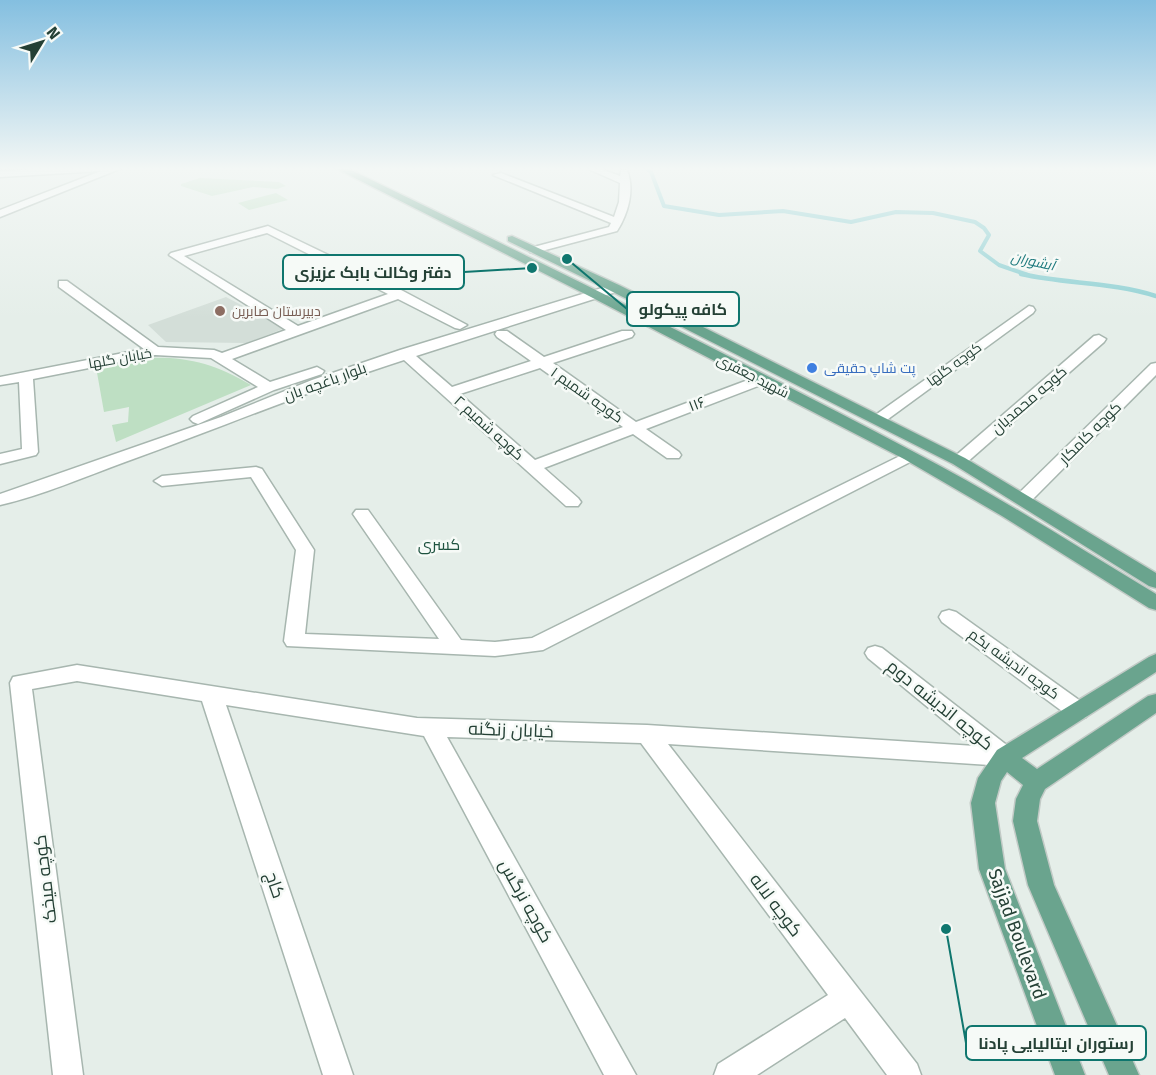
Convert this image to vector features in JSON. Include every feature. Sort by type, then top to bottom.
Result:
[{"type":"main road","name":"شهید جعفری","points":[[440,218],[910,456],[1008,512],[1156,603]]},
{"type":"main road","name":"شهید جعفری","points":[[468,218],[534,250],[585,291],[615,288],[959,461],[1156,582]]},
{"type":"main road","name":"Sajjad Boulevard","points":[[1070,1075],[992,869],[983,803],[990,778],[1005,757],[1156,662]]},
{"type":"main road","points":[[1124,1075],[1041,885],[1024,821],[1028,799],[1036,782],[1156,702]]},
{"type":"main road","points":[[1005,757],[1036,782]]},
{"type":"street","points":[[608,218],[618,222]]},
{"type":"street","points":[[534,250],[613,229],[620,218]]},
{"type":"street","points":[[297,331],[175,255],[268,229],[460,325]]},
{"type":"street","points":[[63,284],[154,351]]},
{"type":"street","name":"بلوار باغچه بان","points":[[59,481],[269,387],[460,325],[585,291]]},
{"type":"street","name":"بلوار باغچه بان","points":[[0,500],[226,420],[317,383],[585,291]]},
{"type":"street","points":[[221,358],[399,294]]},
{"type":"street","name":"کوچه گلها","points":[[879,419],[1029,310]]},
{"type":"street","name":"کوچه شمیم ۱","points":[[502,334],[673,455]]},
{"type":"street","points":[[450,393],[627,334]]},
{"type":"street","name":"کوچه محمدیان","points":[[959,461],[1099,339]]},
{"type":"street","name":"خیابان گلها","points":[[0,381],[154,351],[214,354],[269,387]]},
{"type":"street","name":"کوچه شمیم ۲","points":[[405,353],[572,502]]},
{"type":"street","name":"کوچه کامکار","points":[[1023,499],[1156,367]]},
{"type":"street","points":[[0,459],[30,452],[26,376]]},
{"type":"street","name":"۱۱۶","points":[[532,467],[761,380]]},
{"type":"street","points":[[162,481],[256,472],[305,550],[294,641],[495,649],[536,645],[910,456]]},
{"type":"street","points":[[362,514],[454,647]]},
{"type":"street","name":"کوچه اندیشه یکم","points":[[949,617],[1078,711]]},
{"type":"street","name":"کوچه اندیشه دوم","points":[[876,653],[1005,757]]},
{"type":"street","name":"خیابان زنگنه","points":[[21,683],[77,673],[431,728],[647,734],[1005,757]]},
{"type":"street","name":"کوچه میخک","points":[[21,683],[68,1075]]},
{"type":"street","name":"کاج","points":[[211,694],[336,1074]]},
{"type":"street","name":"کوچه نرگس","points":[[431,728],[621,1075]]},
{"type":"street","name":"کوچه لاله","points":[[647,734],[906,1075]]},
{"type":"street","points":[[729,1075],[848,999]]},
{"type":"shaded area","name":"دبیرستان صابرین","points":[[226,297],[285,328],[247,343],[166,342],[148,325]]},
{"type":"green space","points":[[144,358],[173,358],[199,362],[225,371],[251,385],[116,442],[112,425],[128,422],[129,407],[104,412],[96,367]]},
{"type":"waterway","name":"آبشوران","points":[[827,218],[851,222],[868,218]]},
{"type":"waterway","name":"آبشوران","points":[[957,218],[975,222],[989,235],[980,251],[999,265],[1028,275]]},
{"type":"waterway","name":"آبشوران","points":[[1021,274],[1123,288],[1156,296]]},
{"type":"place","name":"کافه پیکولو","points":[[567,259]]},
{"type":"place","name":"دفتر وکالت بابک عزیزی","points":[[532,268]]},
{"type":"place","name":"دبیرستان صابرین","points":[[220,311]]},
{"type":"place","name":"پت شاپ حقیقی","points":[[812,368]]},
{"type":"place","name":"رستوران ایتالیایی پادنا","points":[[946,929]]},
{"type":"district","name":"کسری","points":[[439,544]]}]
